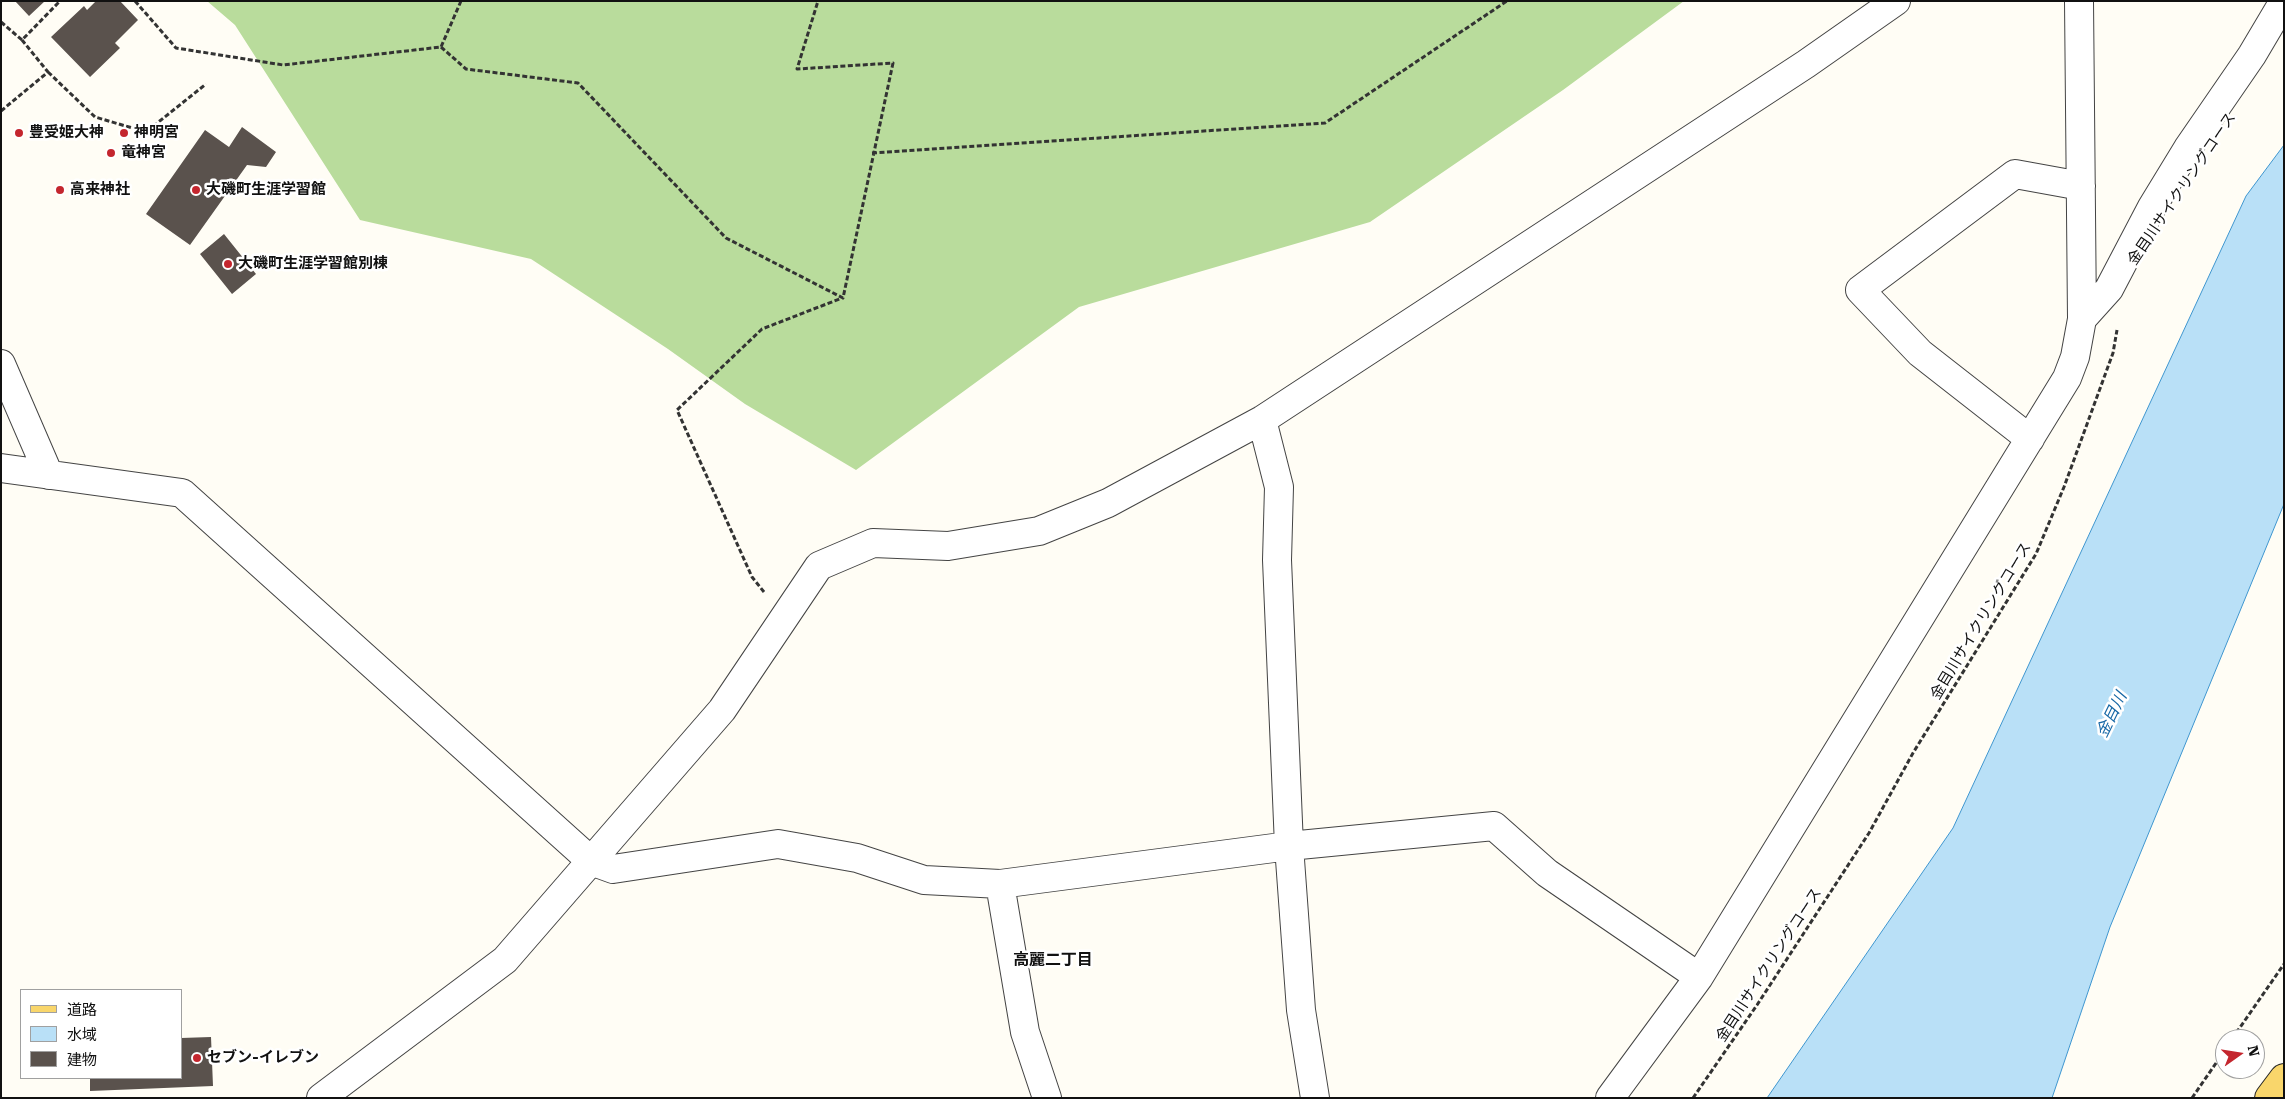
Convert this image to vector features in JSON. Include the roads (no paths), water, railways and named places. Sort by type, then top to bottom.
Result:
[{"type":"main road","points":[[2269,1098],[2284,1078]]},
{"type":"street","points":[[321,1098],[505,960],[722,710],[819,566],[874,543],[948,546],[1038,531],[1108,503],[1262,420],[1806,64],[1896,1]]},
{"type":"street","points":[[1610,1098],[1699,977],[2067,378],[2077,349],[2082,319],[2079,1]]},
{"type":"street","points":[[2082,319],[2109,288],[2152,207],[2172,174],[2252,55],[2284,2]]},
{"type":"street","points":[[2030,439],[1920,353],[1860,290],[2015,174],[2081,186]]},
{"type":"street","points":[[1,364],[49,475]]},
{"type":"street","points":[[1262,420],[1279,487],[1277,560],[1289,846],[1301,1010],[1314,1098]]},
{"type":"street","points":[[1,468],[182,493],[591,861],[613,869],[778,844],[856,858],[924,880],[1000,884],[1289,846],[1494,826],[1547,873],[1699,977]]},
{"type":"street","points":[[1000,884],[1025,1032],[1047,1098]]},
{"type":"water","name":"金目川","points":[[2284,145],[2284,504],[2110,927],[2052,1098],[1767,1098],[1953,828],[2246,196]]},
{"type":"place","name":"豊受姫大神","points":[[19,133]]},
{"type":"place","name":"神明宮","points":[[124,133]]},
{"type":"place","name":"竜神宮","points":[[111,153]]},
{"type":"place","name":"高来神社","points":[[60,190]]},
{"type":"place","name":"大磯町生涯学習館","points":[[196,190]]},
{"type":"place","name":"大磯町生涯学習館別棟","points":[[228,264]]},
{"type":"place","name":"セブン-イレブン","points":[[197,1058]]},
{"type":"district","name":"高麗二丁目","points":[[1053,960]]}]
